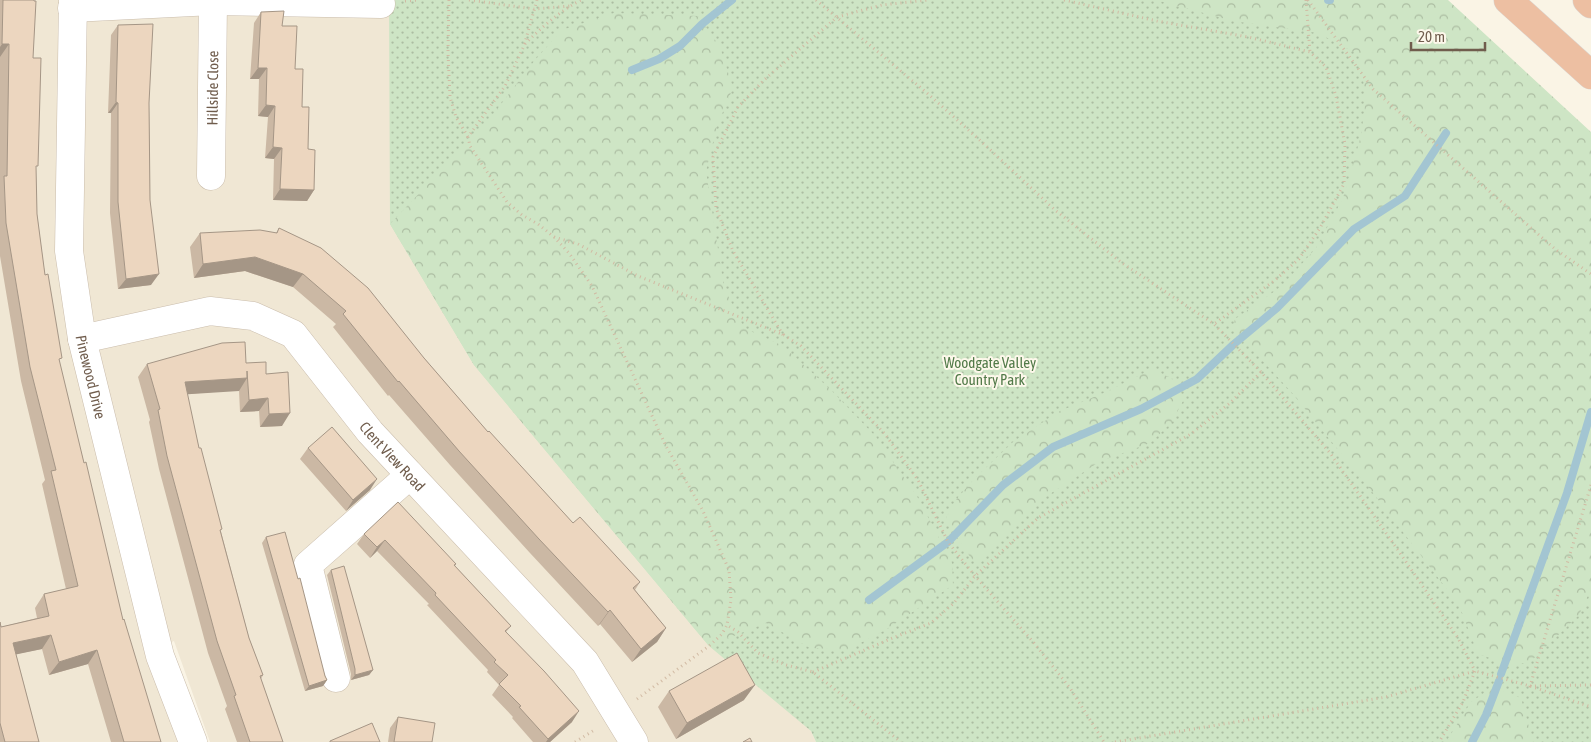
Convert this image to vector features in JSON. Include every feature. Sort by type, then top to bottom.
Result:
[{"type":"highway","points":[[1508,0],[1591,75]]},
{"type":"highway","points":[[1587,0],[1591,4]]},
{"type":"street","points":[[73,4],[213,1],[394,2]]},
{"type":"street","name":"Hillside Close","points":[[211,176],[213,1]]},
{"type":"street","name":"Pinewood Drive","points":[[73,4],[69,251],[82,339],[160,656],[193,742]]},
{"type":"street","name":"Clent View Road","points":[[82,339],[210,311],[253,316],[293,334],[370,432],[585,662],[618,713],[634,742]]},
{"type":"street","points":[[336,678],[308,565],[410,475]]},
{"type":"path","points":[[394,2],[420,0]]},
{"type":"path","points":[[449,0],[448,52],[450,97],[456,118],[468,137],[470,146],[507,202],[554,237],[569,253],[592,286],[666,446],[703,510],[729,570],[731,600],[727,625],[722,634],[709,646],[618,713]]},
{"type":"path","points":[[470,0],[534,9],[570,6]]},
{"type":"path","points":[[468,137],[505,86],[524,46],[537,0]]},
{"type":"path","points":[[524,46],[543,26],[581,0]]},
{"type":"path","points":[[816,0],[984,144],[1056,210],[1122,263],[1214,324],[1261,372],[1330,453],[1458,638],[1475,672],[1463,702],[1439,742]]},
{"type":"path","points":[[784,335],[733,251],[716,208],[713,157],[738,106],[764,80],[837,17],[882,6],[928,0]]},
{"type":"path","points":[[1064,0],[1310,52],[1326,67],[1336,96],[1345,144],[1344,184],[1320,228],[1299,259],[1274,281],[1214,324]]},
{"type":"path","points":[[1307,0],[1310,52]]},
{"type":"path","points":[[1307,0],[1373,89],[1555,250],[1591,274]]},
{"type":"path","points":[[554,237],[578,244],[638,276],[784,335],[801,346],[885,434],[918,480],[948,542],[1070,688],[1104,742]]},
{"type":"path","points":[[813,672],[931,623],[954,603],[975,576],[1038,518],[1191,434],[1230,403],[1261,372]]},
{"type":"path","points":[[1530,686],[1591,485]]},
{"type":"path","points":[[727,625],[738,632],[758,653],[786,665],[813,672],[901,742]]},
{"type":"path","points":[[1115,742],[1386,697],[1475,672],[1530,686],[1591,708]]},
{"type":"path","points":[[1530,686],[1591,685]]},
{"type":"shaded area","points":[[0,0],[389,0],[816,742],[210,742],[174,641],[145,652],[179,742],[0,742]]},
{"type":"green space","name":"Woodgate Valley Country Park","points":[[389,0],[1383,0],[1591,194],[1591,742],[816,742],[811,731],[709,646],[474,365],[390,224]]},
{"type":"green space","points":[[1156,0],[1448,0],[1591,132],[1591,589],[1579,615],[1530,662],[1511,665],[1478,654],[1459,605],[1373,493],[1293,394],[1233,328],[1235,319],[1282,286],[1316,248],[1343,198],[1361,136],[1366,97],[1359,55],[1318,33],[1233,21]]},
{"type":"green space","points":[[614,13],[698,16],[720,47],[733,88],[717,126],[706,171],[724,288],[744,328],[783,346],[832,391],[876,437],[918,498],[952,563],[953,585],[887,629],[847,650],[810,648],[766,623],[709,646],[474,365],[390,224],[488,121],[535,60],[562,30]]},
{"type":"green space","points":[[1152,369],[1175,380],[1183,401],[1171,423],[1150,443],[1099,462],[1036,503],[981,562],[973,561],[946,518],[955,501],[974,479],[1013,442],[1060,411],[1106,392]]},
{"type":"green space","points":[[1493,687],[1521,698],[1533,742],[1446,742],[1471,702]]},
{"type":"building","points":[[3,0],[36,1],[33,58],[41,58],[38,166],[36,166],[37,214],[45,275],[48,274],[62,358],[59,359],[84,463],[86,462],[123,620],[161,742],[124,742],[97,650],[59,662],[51,635],[13,643],[39,742],[5,742],[0,723],[0,622],[1,627],[49,616],[44,594],[78,586],[51,471],[56,470],[30,367],[6,223],[4,176],[7,176],[9,44],[2,44]]},
{"type":"building","points":[[284,11],[282,26],[297,26],[295,69],[303,69],[302,107],[309,107],[308,149],[315,150],[314,190],[280,189],[282,148],[273,147],[275,106],[266,105],[267,68],[258,68],[261,12]]},
{"type":"building","points":[[153,24],[149,103],[150,200],[159,274],[126,279],[118,202],[118,103],[116,102],[118,25]]},
{"type":"building","points":[[279,228],[321,248],[368,288],[424,358],[488,432],[573,523],[580,517],[640,582],[633,588],[666,628],[641,649],[610,610],[608,612],[539,539],[398,382],[343,314],[346,311],[303,274],[255,257],[203,264],[200,233],[260,230],[277,233]]},
{"type":"building","points":[[245,342],[246,363],[266,362],[266,374],[288,372],[290,413],[269,414],[268,398],[249,400],[247,371],[247,378],[185,382],[199,448],[201,448],[222,529],[220,530],[249,638],[263,675],[260,676],[283,742],[250,742],[217,641],[167,456],[158,410],[160,409],[147,364],[222,343]]},
{"type":"building","points":[[332,427],[377,479],[353,500],[308,448]]},
{"type":"building","points":[[398,502],[511,626],[505,631],[579,711],[548,739],[519,707],[521,706],[499,684],[508,675],[494,662],[496,660],[435,595],[436,593],[385,540],[377,547],[364,534]]},
{"type":"building","points":[[285,532],[298,579],[300,578],[327,680],[309,686],[266,537]]},
{"type":"building","points":[[344,566],[373,670],[355,675],[331,570]]},
{"type":"building","points":[[737,653],[755,685],[687,723],[669,691]]},
{"type":"building","points":[[398,717],[435,723],[432,742],[394,742]]},
{"type":"building","points":[[372,723],[380,742],[330,742],[330,741]]},
{"type":"building","points":[[750,738],[752,742],[743,742]]},
{"type":"waterway","points":[[632,70],[659,59],[680,46],[702,24],[732,0]]},
{"type":"waterway","points":[[869,600],[948,542],[1003,485],[1053,447],[1141,409],[1197,379],[1234,344],[1277,308],[1354,229],[1405,196],[1446,133]]},
{"type":"waterway","points":[[1501,674],[1567,493],[1591,412]]},
{"type":"waterway","points":[[1472,742],[1486,715],[1499,681]]}]
